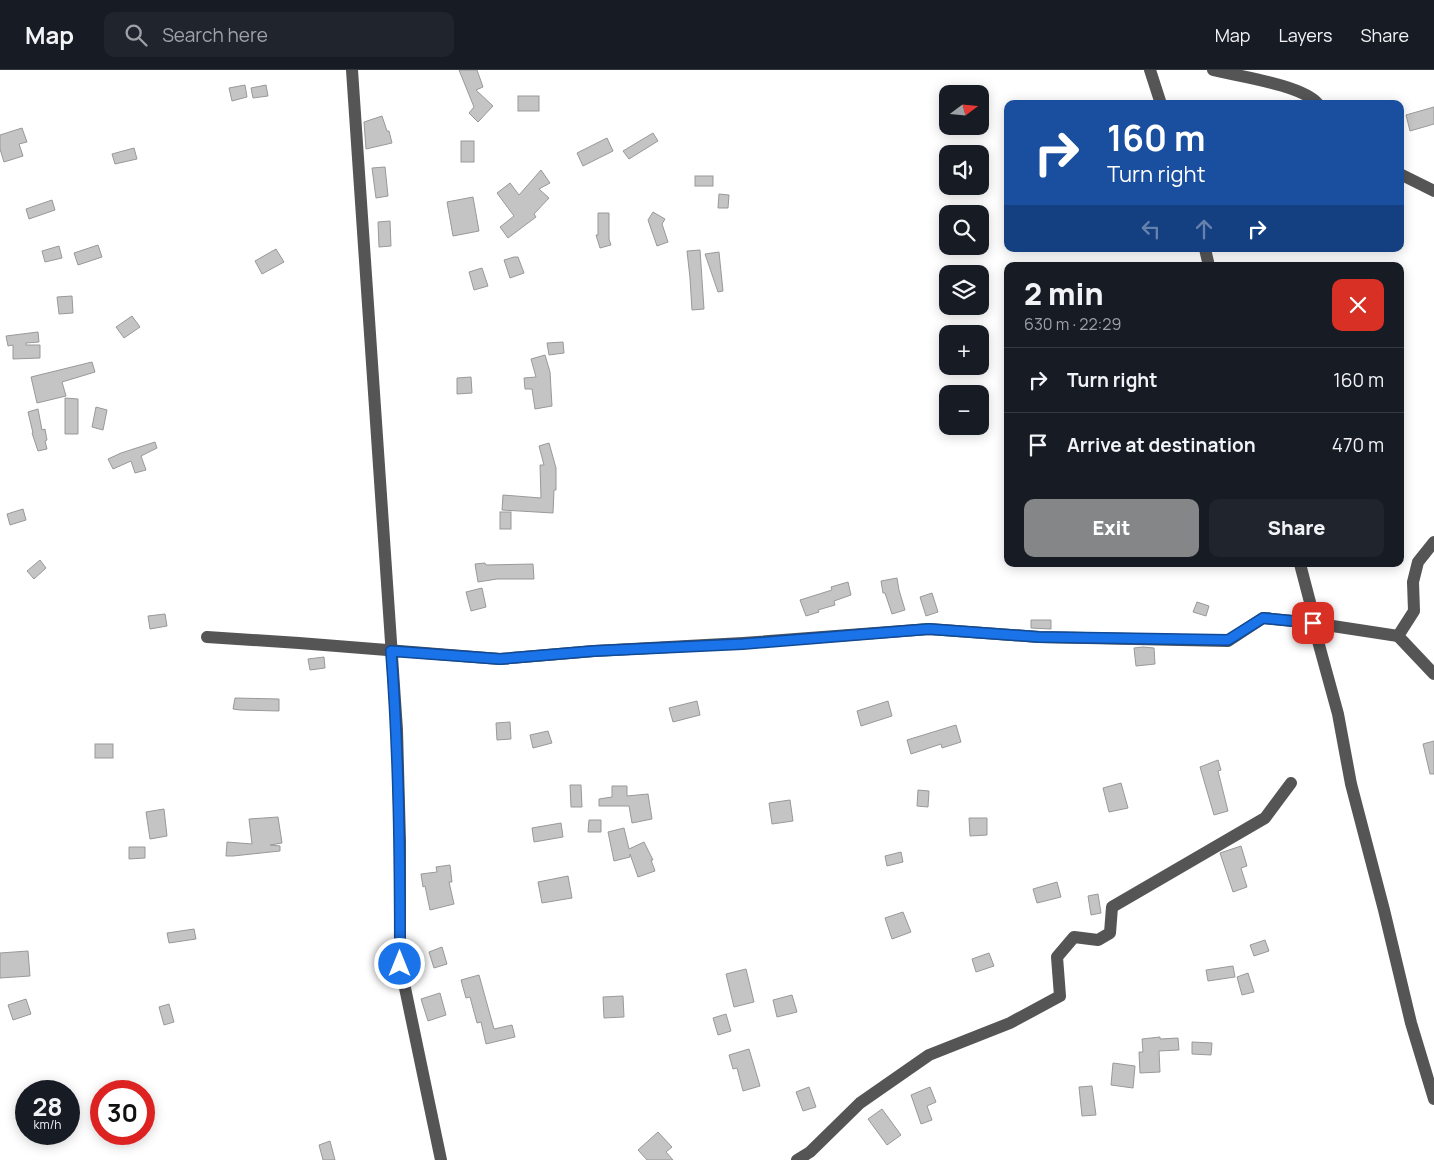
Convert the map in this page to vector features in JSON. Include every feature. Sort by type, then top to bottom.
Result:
[{"type":"street","points":[[352,70],[397,730],[400,842],[400,964],[441,1160]]},
{"type":"street","points":[[1150,70],[1160,100]]},
{"type":"street","points":[[1213,70],[1292,88],[1314,100]]},
{"type":"street","points":[[1404,176],[1434,191]]},
{"type":"street","points":[[1398,636],[1414,611],[1414,582],[1418,562],[1434,542]]},
{"type":"street","points":[[1301,567],[1311,606],[1313,623],[1338,714],[1351,784],[1411,1023],[1434,1099]]},
{"type":"street","points":[[207,637],[500,659],[594,651],[743,644],[929,629],[1039,637],[1228,640],[1263,618],[1313,623],[1398,636],[1434,674]]},
{"type":"street","points":[[798,1160],[810,1152],[860,1104],[930,1055],[1010,1023],[1060,996],[1057,956],[1074,937],[1098,940],[1110,933],[1112,907],[1265,818],[1291,783]]},
{"type":"building","points":[[459,70],[477,70],[483,87],[476,90],[493,106],[478,122],[469,113],[474,107]]},
{"type":"building","points":[[245,85],[247,97],[232,101],[229,88]]},
{"type":"building","points":[[266,85],[268,96],[253,98],[251,88]]},
{"type":"building","points":[[518,96],[539,96],[539,111],[518,111]]},
{"type":"building","points":[[1434,107],[1434,124],[1410,131],[1406,115]]},
{"type":"building","points":[[382,116],[392,143],[366,149],[364,122]]},
{"type":"building","points":[[22,128],[27,142],[19,144],[23,156],[4,162],[0,149],[0,135]]},
{"type":"building","points":[[653,133],[658,141],[629,159],[623,151]]},
{"type":"building","points":[[607,138],[613,151],[583,166],[577,153]]},
{"type":"building","points":[[461,141],[474,141],[474,162],[461,162]]},
{"type":"building","points":[[134,148],[137,159],[115,164],[112,154]]},
{"type":"building","points":[[385,167],[388,196],[376,198],[372,168]]},
{"type":"building","points":[[541,170],[550,183],[539,189],[549,198],[534,214],[536,217],[508,238],[500,227],[514,216],[497,193],[510,183],[519,195]]},
{"type":"building","points":[[695,176],[713,176],[713,186],[695,186]]},
{"type":"building","points":[[719,194],[729,195],[728,208],[718,208]]},
{"type":"building","points":[[473,197],[479,231],[453,236],[447,202]]},
{"type":"building","points":[[52,200],[55,210],[29,219],[26,209]]},
{"type":"building","points":[[653,212],[665,219],[662,224],[668,242],[657,246],[648,220]]},
{"type":"building","points":[[598,213],[609,213],[609,239],[611,245],[600,248],[596,235],[598,235]]},
{"type":"building","points":[[390,221],[391,246],[379,247],[378,222]]},
{"type":"building","points":[[98,245],[102,257],[78,265],[74,253]]},
{"type":"building","points":[[59,246],[62,258],[45,262],[42,251]]},
{"type":"building","points":[[276,249],[284,262],[262,274],[255,261]]},
{"type":"building","points":[[700,250],[704,309],[692,310],[687,251]]},
{"type":"building","points":[[719,252],[723,291],[718,292],[705,254]]},
{"type":"building","points":[[518,257],[524,273],[510,278],[504,260]]},
{"type":"building","points":[[482,268],[488,286],[474,290],[469,272]]},
{"type":"building","points":[[72,296],[73,313],[59,314],[57,297]]},
{"type":"building","points":[[132,316],[140,327],[124,338],[116,327]]},
{"type":"building","points":[[38,332],[39,342],[26,343],[26,345],[40,345],[40,358],[13,359],[13,345],[8,346],[6,336]]},
{"type":"building","points":[[563,342],[564,353],[549,355],[547,343]]},
{"type":"building","points":[[545,355],[550,372],[552,406],[535,409],[532,389],[525,389],[524,378],[536,377],[531,359]]},
{"type":"building","points":[[92,362],[95,372],[62,382],[66,396],[37,403],[31,377]]},
{"type":"building","points":[[471,377],[472,393],[457,394],[457,378]]},
{"type":"building","points":[[65,398],[78,399],[78,434],[65,434]]},
{"type":"building","points":[[96,407],[107,410],[103,430],[92,427]]},
{"type":"building","points":[[38,409],[42,430],[45,429],[47,449],[38,451],[28,412]]},
{"type":"building","points":[[155,442],[157,448],[141,456],[146,470],[135,473],[131,461],[113,469],[108,459],[121,453]]},
{"type":"building","points":[[549,443],[556,468],[553,513],[502,510],[503,495],[541,498],[540,465],[544,465],[539,446]]},
{"type":"building","points":[[23,509],[26,520],[10,525],[7,514]]},
{"type":"building","points":[[500,512],[511,512],[511,529],[500,529]]},
{"type":"building","points":[[40,560],[46,568],[34,579],[27,571]]},
{"type":"building","points":[[485,563],[486,565],[533,564],[534,579],[497,579],[478,582],[475,564]]},
{"type":"building","points":[[897,578],[905,610],[892,614],[885,593],[883,593],[881,581]]},
{"type":"building","points":[[848,582],[851,595],[834,601],[835,605],[806,616],[800,600],[832,590],[831,587]]},
{"type":"building","points":[[482,588],[486,607],[471,611],[466,592]]},
{"type":"building","points":[[932,593],[938,612],[926,616],[920,597]]},
{"type":"building","points":[[1197,602],[1209,606],[1206,616],[1193,612]]},
{"type":"building","points":[[165,614],[167,626],[150,629],[148,616]]},
{"type":"building","points":[[1031,620],[1051,620],[1051,629],[1031,628]]},
{"type":"building","points":[[1134,648],[1154,648],[1155,664],[1136,666]]},
{"type":"building","points":[[324,657],[325,668],[310,670],[308,659]]},
{"type":"building","points":[[235,698],[279,699],[279,711],[233,709]]},
{"type":"building","points":[[697,701],[700,715],[673,722],[669,708]]},
{"type":"building","points":[[888,701],[892,716],[861,726],[857,711]]},
{"type":"building","points":[[510,722],[511,739],[497,740],[496,723]]},
{"type":"building","points":[[956,725],[961,742],[942,748],[941,744],[911,754],[907,740]]},
{"type":"building","points":[[548,731],[552,743],[533,748],[530,735]]},
{"type":"building","points":[[1434,741],[1434,774],[1430,774],[1423,744]]},
{"type":"building","points":[[95,744],[113,744],[113,758],[95,758]]},
{"type":"building","points":[[1218,760],[1221,770],[1218,771],[1228,811],[1214,815],[1200,767]]},
{"type":"building","points":[[1121,783],[1128,808],[1109,812],[1103,788]]},
{"type":"building","points":[[570,785],[581,785],[582,807],[571,807]]},
{"type":"building","points":[[612,786],[627,786],[627,796],[648,794],[652,819],[632,823],[629,806],[599,806],[599,799],[612,797]]},
{"type":"building","points":[[918,790],[929,791],[928,807],[917,806]]},
{"type":"building","points":[[790,800],[793,821],[772,824],[769,803]]},
{"type":"building","points":[[164,809],[167,836],[150,839],[146,812]]},
{"type":"building","points":[[278,817],[282,843],[270,845],[280,846],[280,851],[226,856],[227,842],[252,844],[249,819]]},
{"type":"building","points":[[969,818],[987,818],[987,835],[970,836]]},
{"type":"building","points":[[589,820],[601,820],[601,832],[588,832]]},
{"type":"building","points":[[561,823],[563,837],[534,842],[532,828]]},
{"type":"building","points":[[624,828],[629,849],[644,842],[653,860],[651,860],[655,871],[638,877],[630,854],[630,857],[614,861],[608,832]]},
{"type":"building","points":[[1241,846],[1247,866],[1241,868],[1247,887],[1233,892],[1220,853]]},
{"type":"building","points":[[129,847],[145,847],[145,858],[129,859]]},
{"type":"building","points":[[901,852],[903,862],[887,866],[885,856]]},
{"type":"building","points":[[450,865],[452,882],[449,882],[454,904],[430,910],[421,874],[437,872],[436,867]]},
{"type":"building","points":[[568,876],[572,898],[542,903],[538,882]]},
{"type":"building","points":[[1057,882],[1061,897],[1037,903],[1033,889]]},
{"type":"building","points":[[1098,894],[1101,913],[1091,915],[1088,896]]},
{"type":"building","points":[[903,912],[911,932],[892,939],[885,918]]},
{"type":"building","points":[[194,929],[196,939],[169,943],[167,933]]},
{"type":"building","points":[[1265,940],[1269,951],[1254,956],[1250,945]]},
{"type":"building","points":[[442,947],[447,964],[434,968],[429,952]]},
{"type":"building","points":[[28,951],[30,976],[0,978],[0,953]]},
{"type":"building","points":[[989,953],[994,966],[976,972],[972,959]]},
{"type":"building","points":[[1233,966],[1235,977],[1208,981],[1206,970]]},
{"type":"building","points":[[746,969],[754,1002],[734,1007],[726,974]]},
{"type":"building","points":[[1248,973],[1254,992],[1242,995],[1237,977]]},
{"type":"building","points":[[479,975],[494,1029],[512,1025],[515,1037],[486,1044],[481,1022],[477,1023],[470,997],[466,998],[461,980]]},
{"type":"building","points":[[440,993],[446,1015],[428,1021],[421,999]]},
{"type":"building","points":[[792,995],[797,1012],[777,1017],[773,1000]]},
{"type":"building","points":[[623,996],[624,1017],[604,1018],[603,997]]},
{"type":"building","points":[[26,999],[31,1014],[13,1020],[8,1005]]},
{"type":"building","points":[[169,1004],[174,1022],[164,1025],[159,1007]]},
{"type":"building","points":[[726,1014],[731,1031],[718,1035],[713,1018]]},
{"type":"building","points":[[1160,1037],[1160,1039],[1178,1038],[1179,1050],[1159,1051],[1160,1072],[1140,1073],[1139,1052],[1143,1052],[1142,1039]]},
{"type":"building","points":[[1192,1042],[1212,1043],[1211,1055],[1192,1054]]},
{"type":"building","points":[[749,1049],[760,1086],[743,1091],[737,1068],[733,1069],[729,1055]]},
{"type":"building","points":[[1113,1063],[1135,1066],[1133,1088],[1111,1085]]},
{"type":"building","points":[[1092,1086],[1096,1115],[1082,1116],[1079,1087]]},
{"type":"building","points":[[809,1087],[816,1107],[803,1111],[796,1092]]},
{"type":"building","points":[[930,1087],[936,1102],[927,1106],[932,1120],[921,1124],[911,1095]]},
{"type":"building","points":[[882,1109],[901,1135],[887,1145],[868,1119]]},
{"type":"building","points":[[658,1132],[672,1147],[666,1152],[673,1160],[647,1160],[638,1150]]},
{"type":"building","points":[[330,1141],[335,1160],[323,1160],[319,1145]]},
{"type":"route","points":[[400,964],[400,842],[397,730],[391,651],[500,659],[594,651],[743,644],[929,629],[1039,637],[1228,640],[1263,618],[1313,623]]}]
